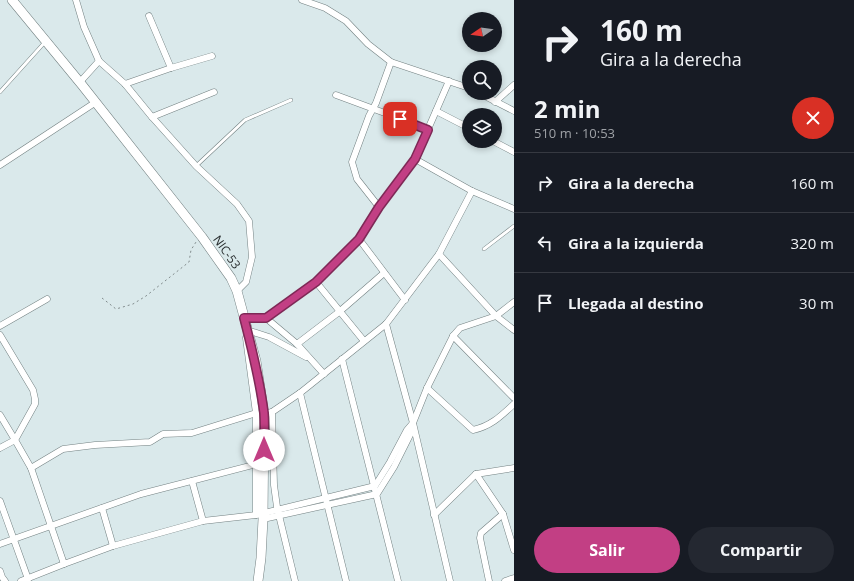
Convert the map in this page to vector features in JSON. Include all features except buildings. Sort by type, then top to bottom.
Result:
[{"type":"main road","name":"NIC-53","points":[[12,0],[80,82],[202,237],[231,278],[237,291],[256,361],[264,413],[261,558],[258,581]]},
{"type":"street","points":[[76,0],[84,27],[99,61],[125,84],[196,166],[237,204],[249,221],[252,257],[246,282],[237,291]]},
{"type":"street","points":[[302,0],[325,8],[346,21],[368,44],[391,62],[462,86]]},
{"type":"street","points":[[149,16],[171,68]]},
{"type":"street","points":[[125,84],[212,56]]},
{"type":"street","points":[[80,82],[99,61]]},
{"type":"street","points":[[379,207],[358,179],[352,162],[391,62]]},
{"type":"street","points":[[295,581],[278,513],[264,413],[244,318],[266,318],[316,282],[359,239],[379,207],[415,159],[449,81]]},
{"type":"street","points":[[495,102],[514,85]]},
{"type":"street","points":[[152,117],[214,92]]},
{"type":"street","points":[[336,95],[428,130]]},
{"type":"street","points":[[491,100],[514,111]]},
{"type":"street","points":[[0,165],[96,102]]},
{"type":"street","points":[[436,111],[462,124]]},
{"type":"street","points":[[502,146],[514,152]]},
{"type":"street","points":[[415,159],[472,191],[514,209]]},
{"type":"street","points":[[31,468],[63,449],[95,445],[150,442],[163,434],[192,433],[264,413],[300,393],[386,324],[439,254],[472,191]]},
{"type":"street","points":[[359,239],[404,300]]},
{"type":"street","points":[[439,254],[496,316],[514,330]]},
{"type":"street","points":[[297,344],[339,312],[384,273]]},
{"type":"street","points":[[316,282],[364,341]]},
{"type":"street","points":[[0,326],[46,299]]},
{"type":"street","points":[[377,494],[407,430],[413,423],[427,388],[453,336],[460,328],[496,316],[514,302]]},
{"type":"street","points":[[266,318],[297,344],[324,374]]},
{"type":"street","points":[[386,324],[413,423],[450,581]]},
{"type":"street","points":[[247,330],[269,337],[310,360]]},
{"type":"street","points":[[0,335],[33,390],[35,399],[34,404],[15,440],[0,448]]},
{"type":"street","points":[[453,336],[513,394]]},
{"type":"street","points":[[342,359],[398,581]]},
{"type":"street","points":[[427,388],[473,430],[485,427],[500,417],[514,404]]},
{"type":"street","points":[[300,393],[346,581]]},
{"type":"street","points":[[261,516],[257,464],[264,413]]},
{"type":"street","points":[[0,415],[31,468],[64,564]]},
{"type":"street","points":[[0,544],[141,494],[257,464]]},
{"type":"street","points":[[278,513],[326,498],[375,486],[392,464]]},
{"type":"street","points":[[434,515],[476,474],[514,468]]},
{"type":"street","points":[[476,474],[503,514],[514,550]]},
{"type":"street","points":[[192,481],[203,521]]},
{"type":"street","points":[[21,581],[113,546],[203,521],[261,516],[328,505],[377,494]]},
{"type":"street","points":[[0,501],[28,578]]},
{"type":"street","points":[[102,508],[113,546]]},
{"type":"street","points":[[489,581],[480,538],[481,533],[503,514]]},
{"type":"street","points":[[505,581],[514,578]]},
{"type":"lane","points":[[0,92],[46,41]]},
{"type":"lane","points":[[196,166],[245,120],[291,100]]},
{"type":"lane","points":[[484,249],[514,226]]},
{"type":"path","points":[[102,298],[116,309],[133,304],[146,296],[189,262],[191,250],[196,240],[202,237]]},
{"type":"route","points":[[264,450],[264,414],[256,361],[244,318],[266,318],[316,282],[359,239],[379,207],[415,159],[428,130],[400,119]]}]
